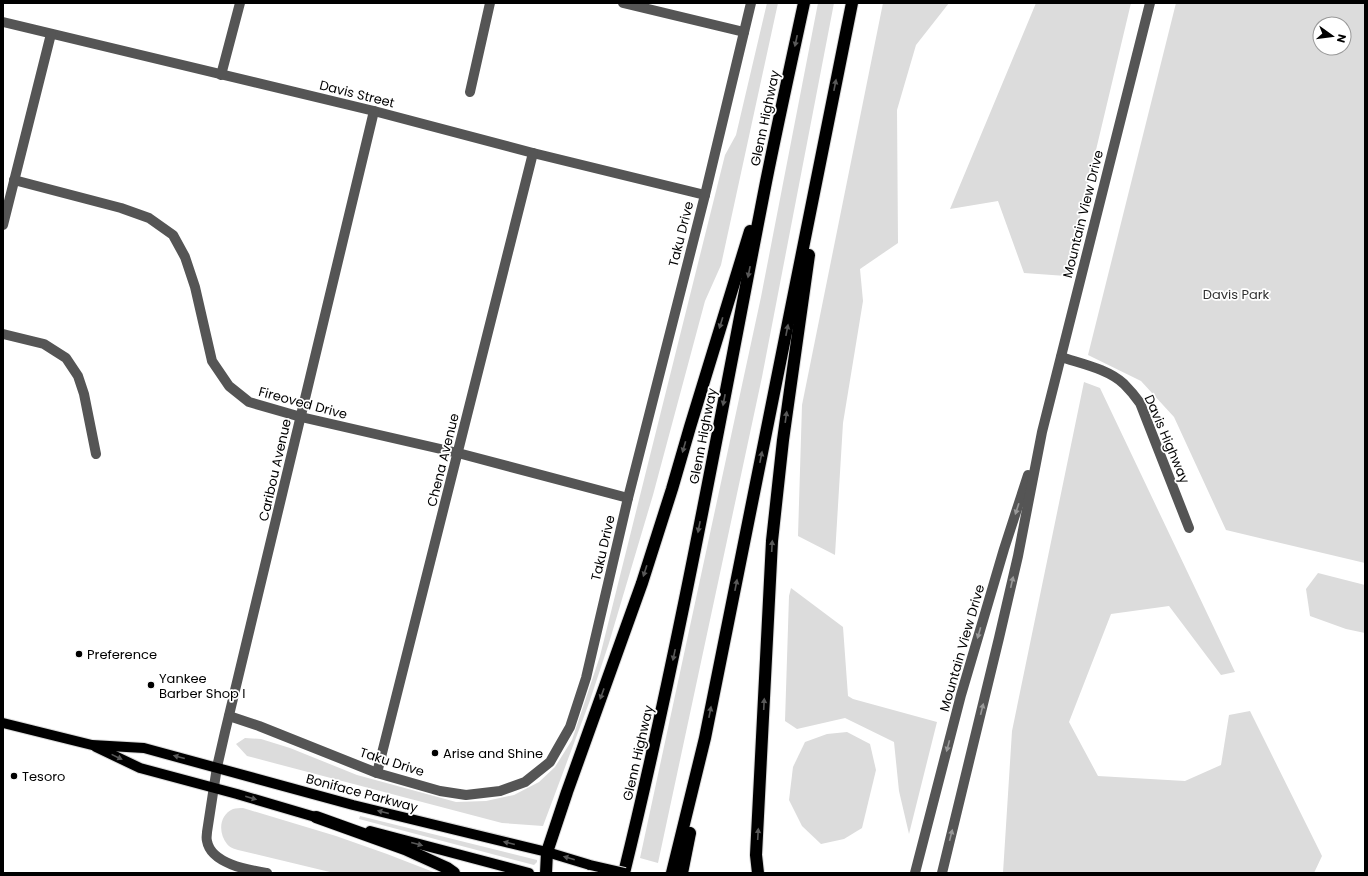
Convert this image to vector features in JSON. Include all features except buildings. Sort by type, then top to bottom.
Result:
[{"type":"highway","name":"Glenn Highway","points":[[624,873],[647,781],[682,617],[767,179],[804,3]]},
{"type":"highway","points":[[682,873],[705,738],[852,3]]},
{"type":"highway","points":[[758,873],[757,847],[772,541],[783,440],[828,123]]},
{"type":"highway","points":[[546,873],[547,852],[642,583],[670,497],[731,290],[767,179]]},
{"type":"highway","points":[[672,873],[705,738]]},
{"type":"highway","points":[[316,817],[405,849],[448,868],[454,873]]},
{"type":"main road","name":"Boniface Parkway","points":[[3,723],[92,745],[144,748],[352,805],[547,852],[624,873]]},
{"type":"main road","name":"Boniface Parkway","points":[[92,745],[140,768],[316,817],[529,873]]},
{"type":"street","points":[[222,75],[240,3]]},
{"type":"street","points":[[470,92],[490,3]]},
{"type":"street","points":[[622,3],[744,32]]},
{"type":"street","name":"Taku Drive","points":[[229,716],[259,726],[377,773],[440,791],[466,795],[500,791],[524,782],[550,762],[570,727],[586,678],[628,498],[705,195],[751,3]]},
{"type":"street","name":"Mountain View Drive","points":[[942,873],[1018,556],[1042,432],[1150,3]]},
{"type":"street","name":"Davis Street","points":[[3,22],[374,111],[533,153],[705,195]]},
{"type":"street","points":[[3,224],[50,34]]},
{"type":"street","name":"Caribou Avenue","points":[[267,873],[238,868],[222,860],[212,851],[207,842],[207,832],[217,767],[374,111]]},
{"type":"street","name":"Chena Avenue","points":[[377,773],[533,153]]},
{"type":"street","name":"Fireoved Drive","points":[[14,180],[121,208],[149,218],[173,235],[185,257],[195,287],[212,361],[229,386],[249,402],[301,417],[458,453],[628,498]]},
{"type":"street","points":[[3,334],[44,344],[66,358],[78,376],[84,394],[96,454]]},
{"type":"street","name":"Davis Highway","points":[[1061,357],[1111,375],[1123,383],[1132,392],[1140,403],[1190,528]]},
{"type":"street","name":"Mountain View Drive","points":[[915,873],[961,694],[1004,549],[1042,432]]},
{"type":"green space","points":[[767,3],[778,3],[721,265],[705,301],[653,495],[609,643],[589,703],[543,826],[502,823],[247,756],[236,744],[245,738],[261,739],[290,748],[357,775],[456,802],[486,801],[514,795],[539,782],[555,767],[572,740],[600,656],[725,155],[736,135]]},
{"type":"green space","points":[[818,3],[834,3],[762,377],[658,863],[640,858],[761,297]]},
{"type":"green space","points":[[883,3],[949,3],[916,45],[897,110],[898,243],[860,269],[863,301],[843,423],[835,555],[798,536],[802,405]]},
{"type":"green space","points":[[1036,3],[1131,3],[1066,276],[1024,273],[998,201],[950,209]]},
{"type":"green space","name":"Davis Park","points":[[1176,3],[1365,3],[1365,563],[1226,530],[1174,417],[1141,381],[1088,355]]},
{"type":"green space","points":[[1084,382],[1100,388],[1235,672],[1221,675],[1169,606],[1111,614],[1069,722],[1098,776],[1185,781],[1221,765],[1229,715],[1250,711],[1322,856],[1314,873],[1003,873],[1012,731]]},
{"type":"green space","points":[[1318,573],[1365,585],[1365,633],[1346,629],[1310,616],[1306,589]]},
{"type":"green space","points":[[791,588],[843,627],[848,696],[853,699],[937,722],[909,834],[899,791],[894,742],[845,718],[797,729],[785,721],[789,596]]},
{"type":"green space","points":[[847,732],[870,744],[876,770],[862,828],[844,839],[821,844],[802,826],[789,800],[793,767],[805,742],[827,734]]},
{"type":"green space","points":[[243,808],[336,836],[436,873],[334,873],[235,849],[229,846],[224,840],[221,825],[225,815],[228,812],[234,809]]},
{"type":"green space","points":[[360,816],[537,860],[537,862],[534,865],[359,819]]},
{"type":"place","name":"Preference","points":[[79,654]]},
{"type":"place","name":"Yankee Barber Shop I","points":[[151,685]]},
{"type":"place","name":"Arise and Shine","points":[[435,753]]},
{"type":"place","name":"Tesoro","points":[[14,776]]}]
